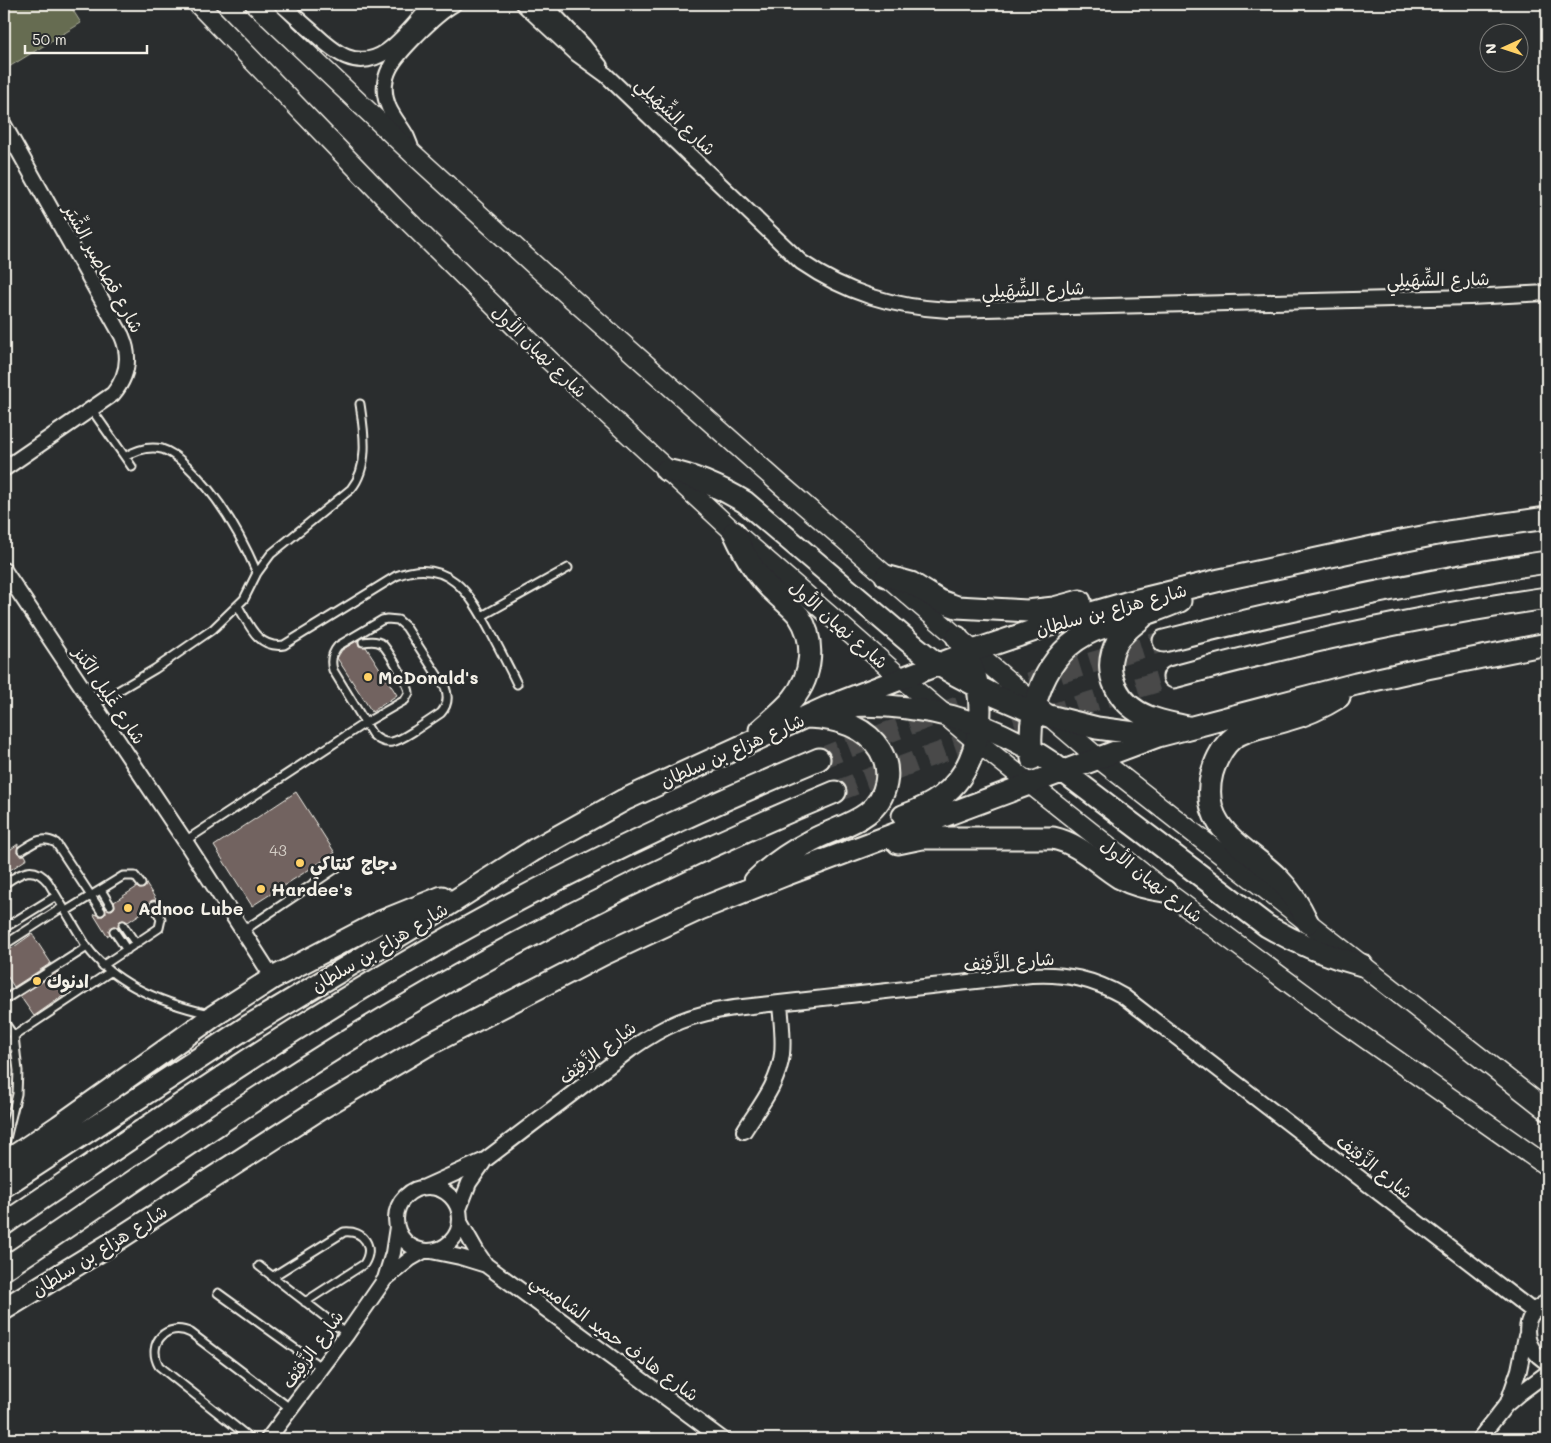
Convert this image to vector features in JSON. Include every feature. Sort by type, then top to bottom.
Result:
[{"type":"main road","name":"شارع نهيان الأول","points":[[198,4],[550,361],[734,532],[943,714]]},
{"type":"main road","points":[[255,4],[412,153],[706,419],[1039,711],[1547,1110]]},
{"type":"main road","points":[[666,470],[699,479],[745,502],[937,664],[978,687],[1039,711],[1097,728],[1158,736]]},
{"type":"main road","name":"شارع هزاع بن سلطان","points":[[4,1186],[247,1027],[420,923],[534,850],[624,800],[825,708],[937,664],[965,647],[1164,593],[1220,580],[1401,541],[1505,523],[1547,518]]},
{"type":"main road","points":[[734,532],[743,552],[755,570],[799,616],[810,646],[808,667],[799,691],[788,705],[745,744]]},
{"type":"main road","points":[[1164,641],[1250,619],[1337,600],[1433,581],[1547,562]]},
{"type":"main road","points":[[886,576],[911,582],[948,605],[1013,611],[1041,610],[1125,593],[1164,593]]},
{"type":"main road","points":[[1037,786],[1031,749],[1050,670],[1060,656],[1072,643],[1093,631],[1185,599],[1220,580]]},
{"type":"main road","points":[[1174,676],[1251,656],[1376,628],[1547,598]]},
{"type":"main road","points":[[1148,613],[1123,635],[1114,650],[1111,667],[1114,684],[1123,699],[1148,717],[1188,727]]},
{"type":"main road","name":"شارع هزاع بن سلطان","points":[[4,1309],[109,1245],[318,1110],[424,1047],[488,1012],[655,929],[785,875],[1037,786],[1063,771],[1158,736],[1356,684],[1547,644]]},
{"type":"main road","points":[[785,875],[819,852],[837,843],[919,810],[942,797],[960,777],[972,754],[980,712],[978,687],[965,647]]},
{"type":"main road","points":[[1308,922],[1296,900],[1279,880],[1220,827],[1211,804],[1211,780],[1216,761],[1221,752],[1234,738],[1252,729],[1289,720],[1317,709],[1344,694],[1356,684]]},
{"type":"main road","points":[[825,708],[881,705],[923,710],[943,714],[977,733],[997,732],[1031,749],[1063,771],[1268,926],[1310,948],[1362,965]]},
{"type":"main road","points":[[746,890],[766,870],[795,850],[813,839],[862,818],[870,812],[881,798],[885,789],[887,771],[885,761],[882,753],[871,738],[842,721],[830,718],[805,717]]},
{"type":"main road","name":"شارع نهيان الأول","points":[[977,733],[1037,786],[1165,891],[1334,1016],[1547,1166]]},
{"type":"main road","name":"شارع هزاع بن سلطان","points":[[4,1224],[261,1052],[408,961],[496,912],[608,854],[738,793],[818,759]]},
{"type":"main road","name":"شارع هزاع بن سلطان","points":[[4,1269],[282,1082],[442,984],[632,883],[750,828],[835,792]]},
{"type":"main road","points":[[785,875],[832,866],[911,840],[1044,836],[1071,843],[1114,874],[1130,883],[1153,890],[1165,891]]},
{"type":"main road","points":[[4,1163],[215,1015],[273,978],[380,922],[491,878]]},
{"type":"street","points":[[281,4],[337,53],[360,60],[375,58],[389,50],[432,4]]},
{"type":"street","points":[[412,153],[408,136],[389,106],[385,89],[388,72],[396,57],[432,21],[454,4]]},
{"type":"street","name":"شارع الشِّهَيلِي","points":[[523,4],[577,54],[606,75],[801,262],[838,284],[864,295],[898,305],[948,310],[1547,294]]},
{"type":"street","name":"شارع الشِّهَيلِي","points":[[544,4],[588,50],[606,75]]},
{"type":"street","name":"شارع قصاصِير الشِّيَر","points":[[4,124],[126,344],[128,362],[123,379],[113,394],[4,469]]},
{"type":"street","name":"شارع غَلِيل الكَنز","points":[[4,570],[185,841],[273,978]]},
{"type":"street","name":"شارع الزَّفِيْف","points":[[425,1187],[485,1160],[654,1032],[679,1020],[706,1012],[780,1003],[1051,974],[1070,976],[1088,980],[1123,996],[1534,1312]]},
{"type":"street","points":[[744,1131],[773,1084],[781,1064],[783,1042],[780,1003]]},
{"type":"street","name":"شارع الزَّفِيْف","points":[[459,1215],[469,1183],[485,1160]]},
{"type":"street","points":[[417,1188],[440,1189],[447,1192],[452,1197],[459,1215],[455,1236],[451,1241],[445,1246],[427,1251],[409,1245],[404,1240],[397,1226],[397,1210],[404,1197],[417,1188]]},
{"type":"street","name":"شارع هادف حميد الشامسي","points":[[459,1215],[477,1252],[486,1265],[722,1439]]},
{"type":"street","name":"شارع الزَّفِيْف","points":[[385,1279],[393,1253],[397,1226]]},
{"type":"street","name":"شارع الزَّفِيْف","points":[[268,1439],[347,1334],[385,1279],[403,1264],[427,1251]]},
{"type":"street","name":"شارع هادف حميد الشامسي","points":[[427,1251],[460,1257],[486,1265]]},
{"type":"street","points":[[1506,1405],[1519,1370],[1530,1318],[1534,1312],[1547,1302]]},
{"type":"street","points":[[1527,1334],[1528,1342],[1533,1350],[1547,1362]]},
{"type":"street","points":[[1479,1439],[1506,1405],[1547,1373]]},
{"type":"lane","points":[[94,704],[184,650],[213,629],[238,606],[257,573],[272,554],[356,483],[363,461],[360,404]]},
{"type":"lane","points":[[92,410],[132,467]]},
{"type":"lane","points":[[125,457],[139,450],[155,448],[170,452],[176,457],[194,473],[225,511],[248,551],[257,573]]},
{"type":"lane","points":[[482,616],[568,568]]},
{"type":"lane","points":[[238,606],[257,638],[270,645],[284,645],[396,576],[420,570],[439,573],[456,581],[465,590],[482,616],[517,684]]},
{"type":"lane","points":[[382,620],[398,620],[406,627],[447,692],[447,703],[441,713],[398,741],[381,741],[372,734],[334,670],[331,660],[338,646],[382,620]]},
{"type":"lane","points":[[185,841],[365,723],[404,700],[409,692],[407,684],[383,645],[373,641],[363,642]]},
{"type":"lane","points":[[334,670],[338,660]]},
{"type":"lane","points":[[22,850],[41,839],[56,843],[101,911]]},
{"type":"lane","points":[[243,931],[342,865]]},
{"type":"lane","points":[[4,884],[21,873],[36,872],[44,878],[87,947],[102,966],[130,984],[168,1002],[187,1009],[215,1015]]},
{"type":"lane","points":[[4,945],[64,909],[127,875],[135,876],[141,884]]},
{"type":"lane","points":[[101,890],[110,905]]},
{"type":"lane","points":[[4,928],[56,896]]},
{"type":"lane","points":[[102,966],[157,930],[160,925],[160,916],[154,905]]},
{"type":"lane","points":[[124,925],[136,944]]},
{"type":"lane","points":[[114,931],[127,950]]},
{"type":"lane","points":[[4,1000],[87,947]]},
{"type":"lane","points":[[4,1057],[14,1036],[110,972]]},
{"type":"lane","points":[[4,1022],[14,1036],[18,1071],[17,1094],[4,1147]]},
{"type":"lane","points":[[272,1277],[344,1232],[352,1231],[364,1237],[369,1251],[368,1258],[364,1264],[305,1302]]},
{"type":"lane","points":[[259,1266],[347,1334]]},
{"type":"lane","points":[[218,1293],[322,1368]]},
{"type":"lane","points":[[251,1439],[159,1366],[155,1347],[162,1336],[179,1329],[191,1333],[291,1409]]},
{"type":"green space","points":[[4,4],[69,4],[81,23],[4,70]]},
{"type":"building","name":"McDonald's","points":[[358,640],[359,646],[366,647],[397,695],[372,712],[337,658],[342,650]]},
{"type":"building","points":[[296,792],[335,853],[252,906],[214,846]]},
{"type":"building","points":[[18,844],[17,852],[20,855],[25,855],[27,859],[4,874],[4,854]]},
{"type":"building","name":"Adnoc Lube","points":[[146,884],[157,901],[151,901],[149,908],[128,922],[120,921],[118,928],[111,927],[110,934],[107,936],[94,915],[103,916],[106,913],[105,908],[112,910],[115,907],[114,902],[137,887],[139,889],[144,888]]},
{"type":"building","points":[[32,934],[51,963],[14,987],[4,971],[4,954]]},
{"type":"building","points":[[57,972],[70,991],[34,1016],[20,996]]},
{"type":"tunnel","points":[[819,759],[904,726],[990,696],[1164,641]]},
{"type":"tunnel","points":[[835,792],[1003,730],[1174,677]]},
{"type":"place","name":"McDonald's","points":[[368,677]]},
{"type":"place","name":"دجاج كنتاكي","points":[[300,863]]},
{"type":"place","name":"Hardee's","points":[[261,889]]},
{"type":"place","name":"Adnoc Lube","points":[[128,908]]},
{"type":"place","name":"ادنوك","points":[[37,981]]}]
